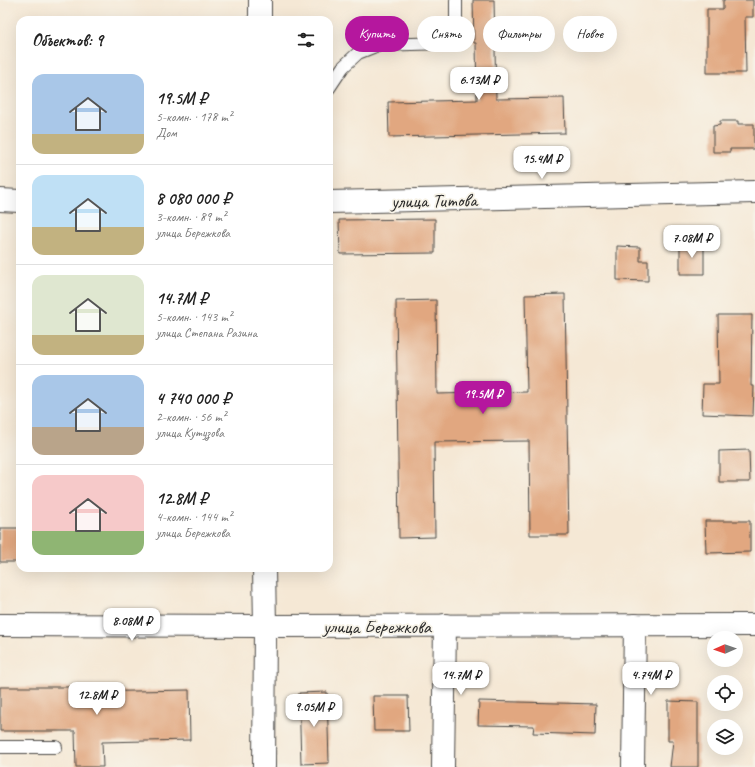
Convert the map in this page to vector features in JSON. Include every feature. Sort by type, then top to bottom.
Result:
[{"type":"street","points":[[260,0],[260,16]]},
{"type":"street","name":"улица Титова","points":[[333,202],[755,192]]},
{"type":"street","points":[[0,200],[16,201]]},
{"type":"street","points":[[264,572],[264,767]]},
{"type":"street","name":"улица Бережкова","points":[[0,625],[755,625]]},
{"type":"street","points":[[443,767],[444,625]]},
{"type":"street","points":[[633,767],[635,625]]},
{"type":"lane","points":[[333,82],[344,67],[358,53],[378,45],[446,43],[456,33],[456,0]]},
{"type":"lane","points":[[0,747],[56,746]]},
{"type":"building","points":[[473,0],[494,0],[494,16],[483,16],[483,52],[495,52],[496,99],[564,98],[565,133],[389,137],[388,102],[477,100],[475,16],[473,16]]},
{"type":"building","points":[[723,0],[753,0],[753,17],[745,17],[746,73],[707,73],[707,9],[723,9]]},
{"type":"building","points":[[720,121],[738,121],[738,124],[754,124],[754,149],[730,149],[730,152],[713,152],[713,126],[720,125]]},
{"type":"building","points":[[435,219],[435,253],[340,254],[339,220]]},
{"type":"building","points":[[704,243],[704,274],[680,274],[680,244]]},
{"type":"building","points":[[617,246],[640,247],[640,261],[648,261],[648,281],[617,280]]},
{"type":"building","points":[[565,294],[569,535],[530,535],[529,441],[434,442],[435,537],[399,538],[396,301],[436,300],[437,394],[527,392],[525,295]]},
{"type":"building","points":[[718,315],[752,315],[751,386],[754,386],[753,416],[702,414],[703,384],[719,384]]},
{"type":"building","points":[[749,450],[750,482],[719,482],[719,451]]},
{"type":"building","points":[[705,521],[750,521],[750,552],[706,553]]},
{"type":"building","points":[[0,528],[16,528],[16,562],[0,562]]},
{"type":"building","points":[[0,687],[81,687],[81,692],[189,690],[190,740],[102,742],[103,767],[76,767],[75,731],[0,731]]},
{"type":"building","points":[[327,692],[329,763],[301,764],[299,693]]},
{"type":"building","points":[[373,696],[408,696],[409,731],[374,731]]},
{"type":"building","points":[[479,701],[596,704],[595,735],[533,733],[534,726],[478,725]]},
{"type":"building","points":[[668,701],[698,702],[698,767],[670,767],[673,741],[668,741]]}]
